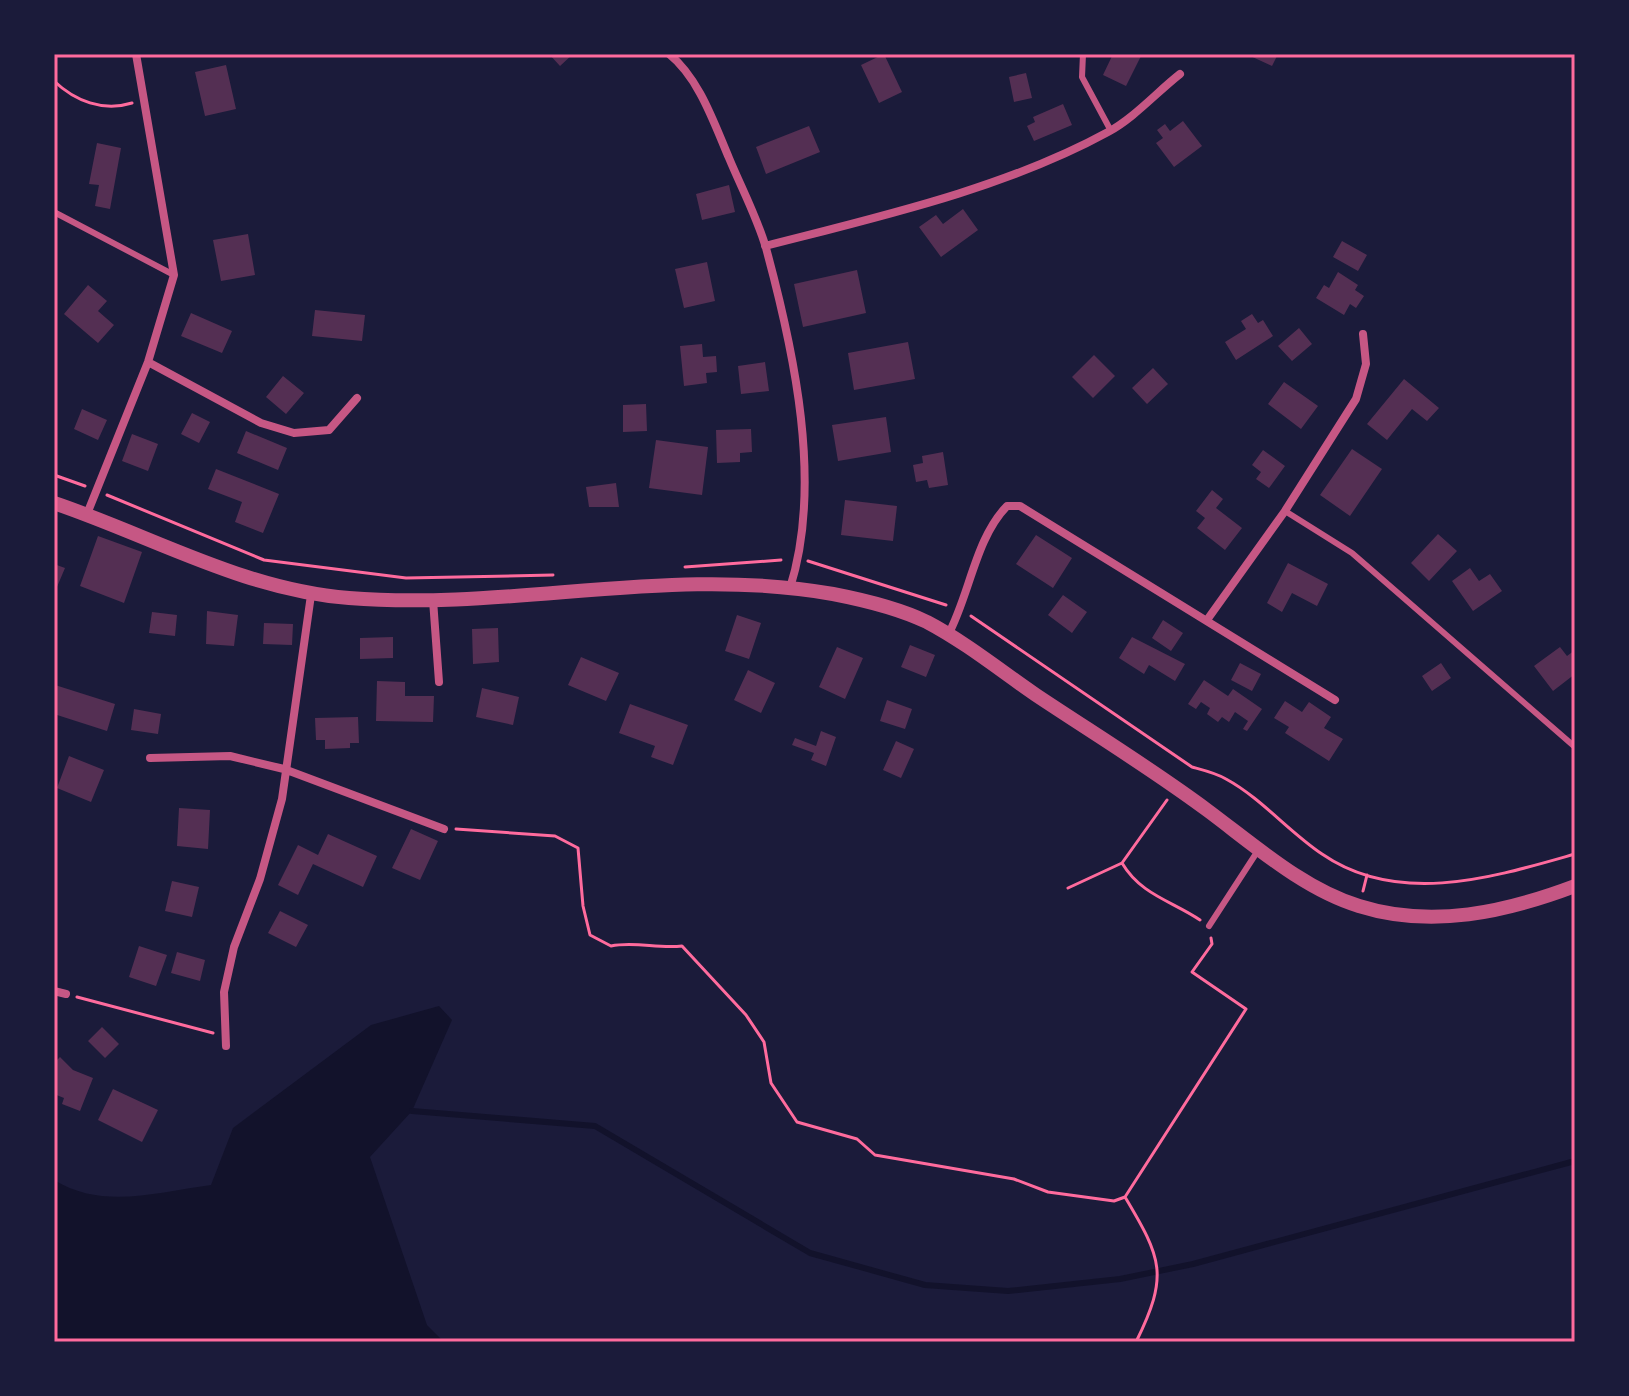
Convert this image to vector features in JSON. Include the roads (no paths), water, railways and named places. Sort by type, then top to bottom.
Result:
[{"type":"street","points":[[87,514],[148,362],[174,275],[136,54]]},
{"type":"street","points":[[669,54],[684,66],[715,124],[765,246],[802,419],[805,471],[799,559],[790,588]]},
{"type":"street","points":[[765,246],[920,206],[1048,159],[1111,131],[1180,74]]},
{"type":"street","points":[[1207,620],[1285,511],[1356,399],[1366,364],[1363,334]]},
{"type":"street","points":[[148,362],[261,423],[294,433],[329,430],[357,398]]},
{"type":"street","points":[[54,503],[204,563],[311,595],[433,600],[666,583],[731,583],[790,588],[858,599],[927,622],[1259,849],[1328,893],[1358,906],[1422,917],[1475,915],[1535,901],[1575,886]]},
{"type":"street","points":[[948,636],[961,610],[992,522],[1007,506],[1020,506],[1335,700]]},
{"type":"street","points":[[226,1041],[224,992],[234,947],[274,832],[311,595]]},
{"type":"street","points":[[433,600],[439,682]]},
{"type":"street","points":[[150,758],[230,756],[284,769],[444,829]]},
{"type":"street","points":[[54,991],[66,994]]},
{"type":"lane","points":[[1083,54],[1082,77],[1111,131]]},
{"type":"lane","points":[[54,212],[174,275]]},
{"type":"lane","points":[[1285,511],[1352,553],[1575,747]]},
{"type":"lane","points":[[1209,926],[1259,849]]},
{"type":"waterway","points":[[412,1111],[595,1126],[810,1253],[925,1285],[1008,1291],[1120,1279],[1193,1264],[1575,1161]]}]
